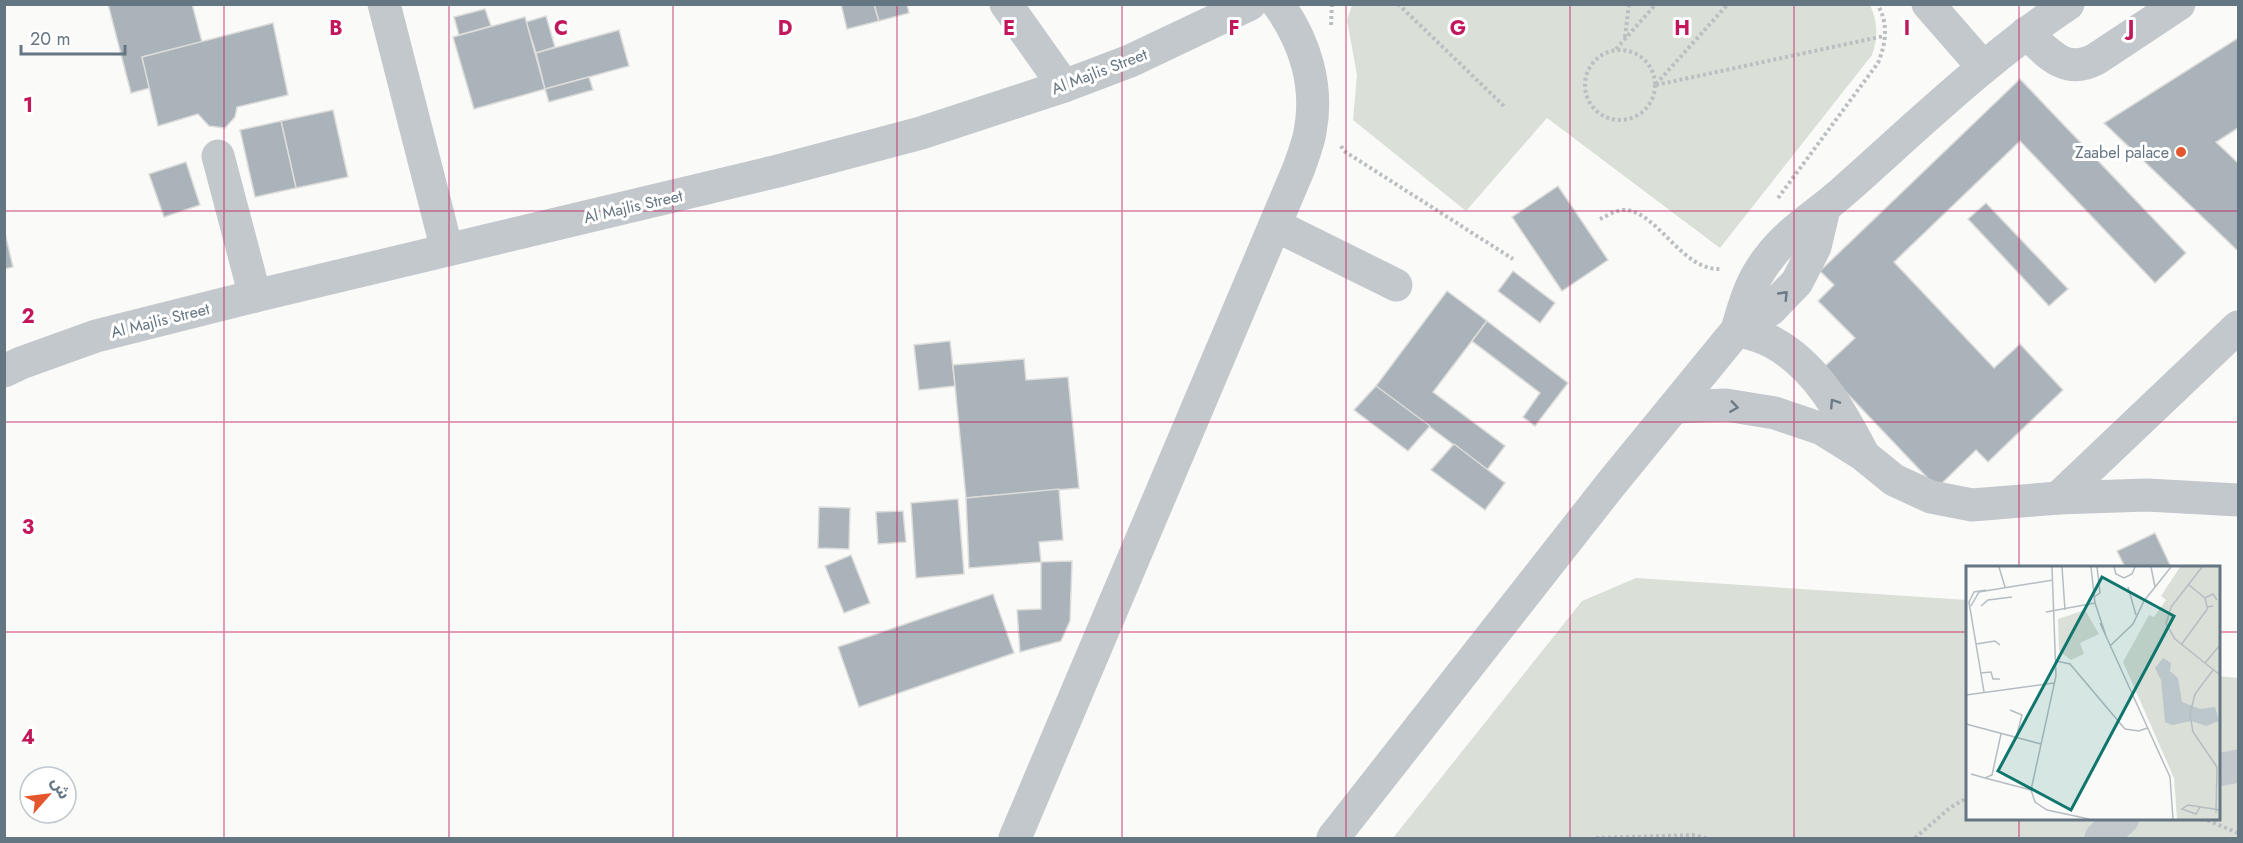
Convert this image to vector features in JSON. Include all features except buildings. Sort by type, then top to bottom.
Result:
[{"type":"street","points":[[384,4],[447,250]]},
{"type":"street","points":[[1006,4],[1064,86]]},
{"type":"street","name":"Al Majlis Street","points":[[4,372],[21,363],[96,336],[800,165],[921,133],[1064,86],[1130,61],[1250,4]]},
{"type":"street","points":[[1015,838],[1299,168],[1310,132],[1313,95],[1307,58],[1293,24],[1278,4]]},
{"type":"street","points":[[1928,4],[1983,67]]},
{"type":"street","points":[[1333,838],[1611,484],[1737,330],[1748,292],[1767,260],[1792,231],[1824,209],[1983,67],[2068,4]]},
{"type":"street","points":[[2026,33],[2058,61],[2073,66],[2082,66],[2179,4]]},
{"type":"street","points":[[218,156],[255,296]]},
{"type":"street","points":[[1275,225],[1396,285]]},
{"type":"street","points":[[2058,498],[2238,327]]},
{"type":"street","points":[[1737,330],[1772,341],[1804,365],[1827,392],[1862,454]]},
{"type":"street","points":[[1676,406],[1726,405],[1775,413],[1822,429],[1862,454],[1894,480],[1931,497],[1972,505],[2058,498],[2147,495],[2238,500]]},
{"type":"street","points":[[2219,770],[2238,766]]},
{"type":"street","points":[[2101,838],[2122,819]]},
{"type":"path","points":[[1331,32],[1332,4]]},
{"type":"path","points":[[1398,4],[1504,106]]},
{"type":"path","points":[[1625,38],[1629,4]]},
{"type":"path","points":[[1616,49],[1656,4]]},
{"type":"path","points":[[1656,85],[1728,4]]},
{"type":"path","points":[[1772,206],[1878,63],[1883,49],[1886,26],[1877,4]]},
{"type":"path","points":[[1656,85],[1884,36]]},
{"type":"path","points":[[1616,49],[1630,51],[1644,58],[1652,70],[1656,85],[1653,98],[1646,110],[1635,118],[1621,121],[1608,119],[1596,112],[1588,101],[1584,88],[1586,74],[1592,62],[1603,53],[1616,49]]},
{"type":"path","points":[[1338,142],[1344,151],[1513,260]]},
{"type":"path","points":[[1600,219],[1613,212],[1627,210],[1642,217],[1696,263],[1708,269],[1721,270],[1730,263]]},
{"type":"path","points":[[1915,838],[1951,807],[1966,799]]},
{"type":"path","points":[[2205,819],[2238,832]]},
{"type":"path","points":[[1596,838],[1695,835],[1706,838]]},
{"type":"shaded area","points":[[1352,5],[1870,5],[1875,18],[1876,36],[1872,55],[1720,248],[1547,118],[1466,211],[1353,120],[1357,75],[1347,20]]},
{"type":"shaded area","points":[[1636,578],[1966,600],[1966,819],[2219,819],[2219,676],[2238,678],[2238,838],[1393,838],[1582,601]]},
{"type":"place","name":"Zaabel palace","points":[[2181,152]]}]
